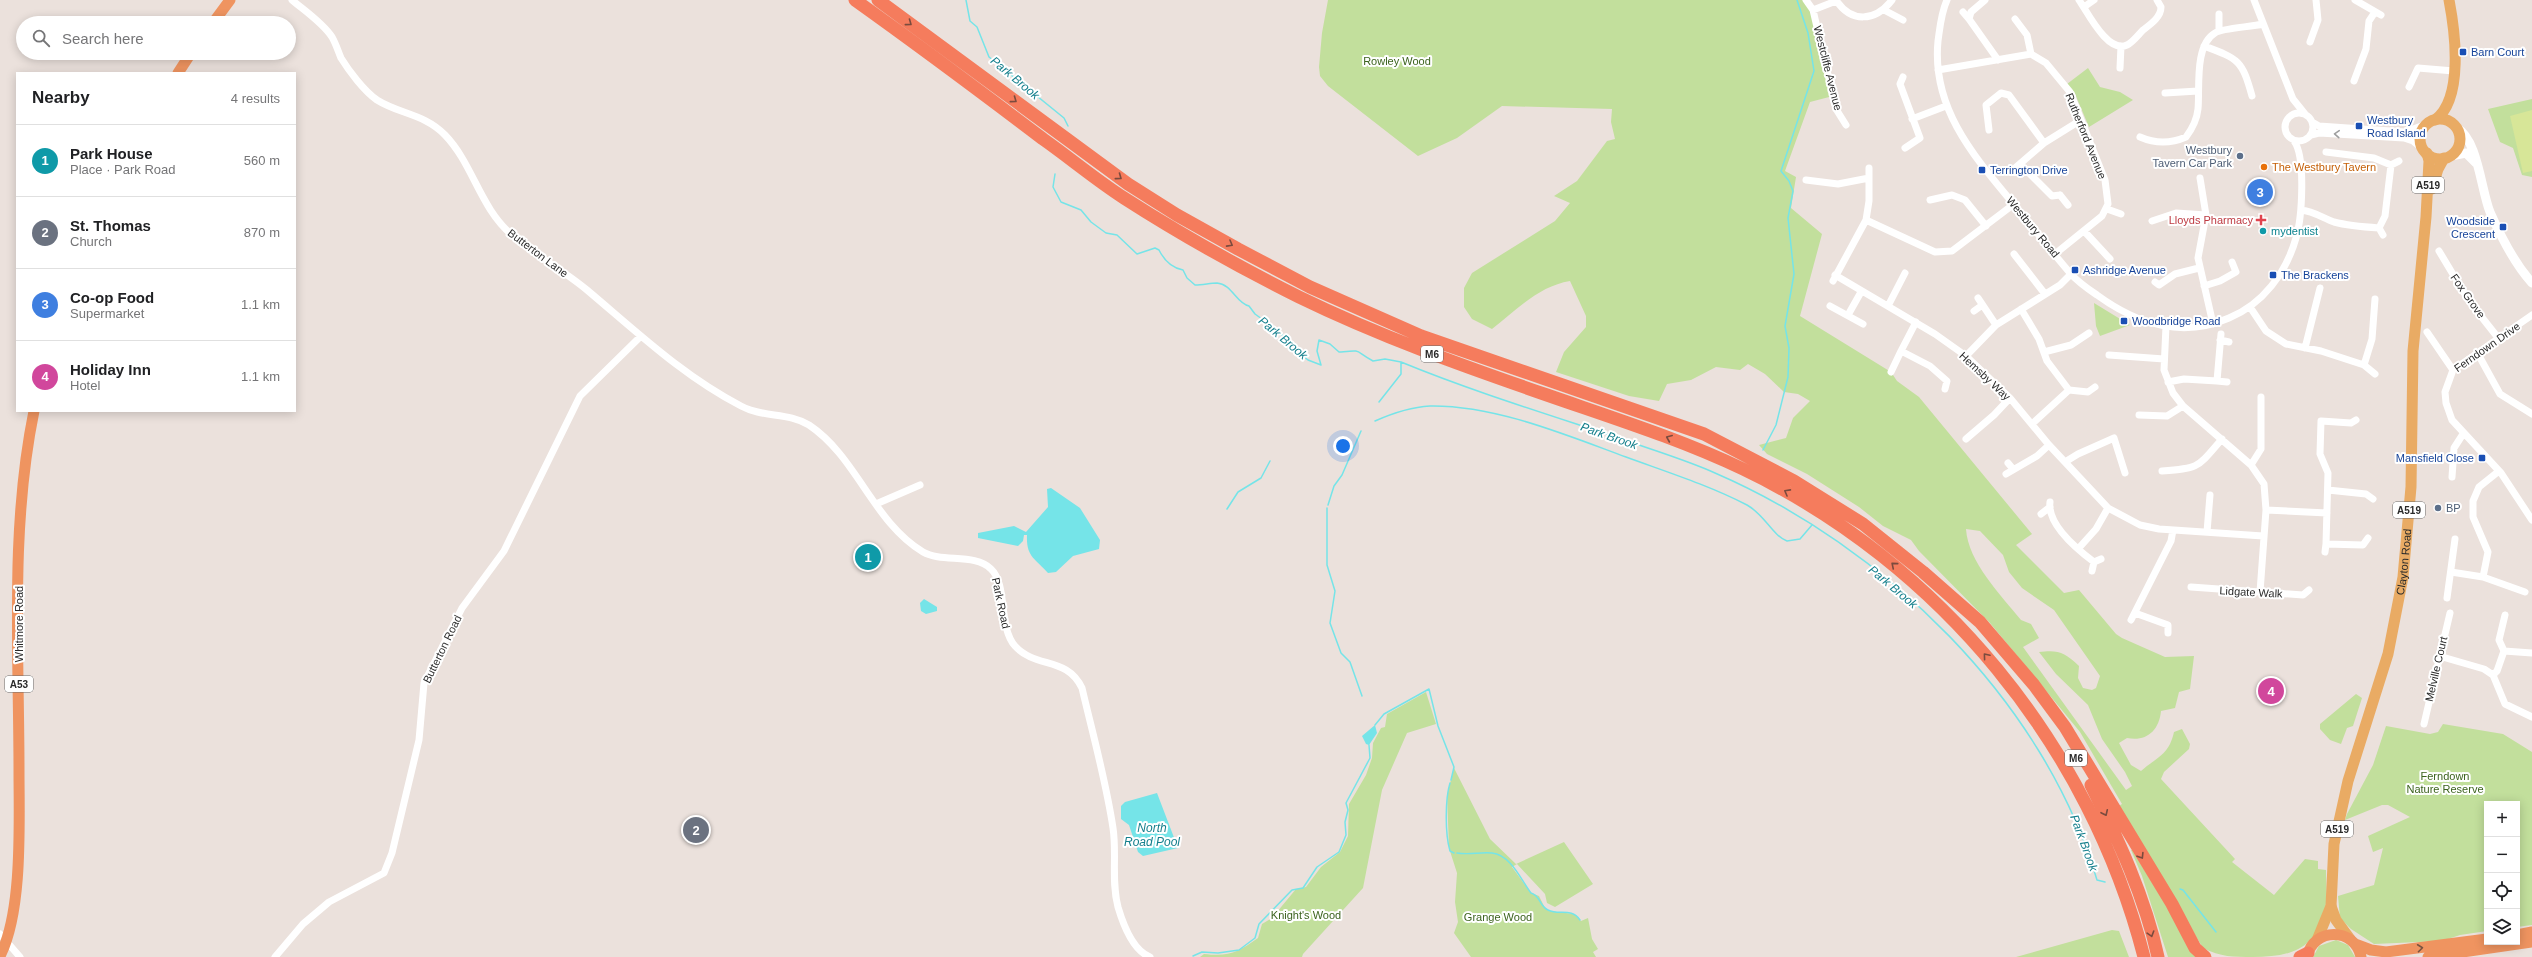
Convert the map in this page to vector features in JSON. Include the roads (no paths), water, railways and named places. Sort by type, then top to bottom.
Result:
[{"type":"highway","points":[[218,16],[230,0]]},
{"type":"highway","name":"M6","points":[[854,0],[1121,196],[1265,280],[1418,349],[1659,434],[1743,469],[1795,497],[1876,550],[1934,599],[1972,639],[2011,686],[2050,739],[2088,809],[2115,868],[2130,910],[2144,957]]},
{"type":"highway","name":"M6","points":[[878,0],[1128,184],[1231,245],[1310,287],[1421,336],[1704,434],[1794,481],[1857,520],[1906,557],[1996,640],[2050,706],[2094,773],[2194,948],[2205,957]]},
{"type":"highway","points":[[179,72],[186,60]]},
{"type":"highway","name":"Whitmore Road","points":[[0,956],[16,886],[19,795],[19,550],[22,483],[34,412]]},
{"type":"highway","name":"M6","points":[[1942,590],[1988,637],[2029,687],[2082,768],[2122,851],[2143,905],[2158,957]]},
{"type":"highway","name":"M6","points":[[2011,686],[2063,775],[2095,838],[2121,903],[2136,957]]},
{"type":"highway","points":[[2520,934],[2532,932]]},
{"type":"highway","points":[[2305,956],[2317,940],[2331,934],[2341,935],[2371,950],[2386,952],[2484,939]]},
{"type":"highway","points":[[2352,941],[2361,957]]},
{"type":"highway","points":[[2428,957],[2532,942]]},
{"type":"main road","name":"Clayton Road","points":[[2331,906],[2334,844],[2348,781],[2388,654],[2403,577],[2411,487],[2413,351],[2426,217],[2429,163],[2421,134],[2431,122],[2445,112],[2450,101],[2454,71],[2454,27],[2449,0]]},
{"type":"main road","name":"Clayton Road","points":[[2426,217],[2435,178],[2447,157],[2460,142],[2450,101]]},
{"type":"main road","points":[[2431,122],[2446,120],[2456,127]]},
{"type":"main road","points":[[2425,151],[2433,157],[2447,157]]},
{"type":"main road","name":"A519","points":[[2317,940],[2331,906]]},
{"type":"main road","name":"A519","points":[[2331,906],[2336,920],[2352,941]]},
{"type":"street","name":"Butterton Lane","points":[[292,0],[332,36],[342,59],[377,100],[424,119],[446,135],[456,148],[481,196],[512,235],[585,288],[640,337],[686,373],[742,407],[759,414],[791,417],[797,420]]},
{"type":"street","name":"Westcliffe Avenue","points":[[1806,0],[1813,10],[1836,109],[1846,126]]},
{"type":"street","name":"Westcliffe Avenue","points":[[1813,10],[1836,0]]},
{"type":"street","points":[[1836,0],[1844,11],[1856,16],[1869,16],[1884,10],[1892,0]]},
{"type":"street","name":"Westbury Road","points":[[1947,0],[1940,24],[1938,70],[1946,106],[1960,136],[2071,274],[2106,302],[2131,317],[2166,326],[2188,327],[2213,324],[2250,307],[2274,283],[2289,259],[2298,231],[2301,210],[2300,156],[2294,141]]},
{"type":"street","points":[[1969,19],[1971,12],[1985,0]]},
{"type":"street","points":[[2079,0],[2105,38],[2114,45],[2121,46],[2128,44],[2158,18],[2161,7],[2157,0]]},
{"type":"street","points":[[2084,7],[2094,0]]},
{"type":"street","points":[[2254,0],[2293,99],[2312,122],[2319,126],[2405,132],[2431,122]]},
{"type":"street","points":[[2310,42],[2318,20],[2316,0]]},
{"type":"street","points":[[2354,81],[2366,49],[2369,21],[2378,13],[2355,0]]},
{"type":"street","points":[[1884,10],[1903,20]]},
{"type":"street","points":[[1963,12],[1998,60]]},
{"type":"street","points":[[2219,14],[2219,31]]},
{"type":"street","points":[[1938,70],[2031,54],[2027,35],[2015,19]]},
{"type":"street","points":[[2140,137],[2153,142],[2169,142],[2186,137],[2198,110],[2200,64],[2204,46],[2209,38],[2219,31],[2249,28],[2263,24]]},
{"type":"street","points":[[2120,68],[2121,46]]},
{"type":"street","points":[[2204,46],[2237,60],[2245,71],[2252,96]]},
{"type":"street","name":"Rutherford Avenue","points":[[2031,54],[2046,62],[2070,92],[2105,180],[2108,197],[2107,209]]},
{"type":"street","points":[[2409,87],[2417,81],[2414,72],[2418,68],[2454,71]]},
{"type":"street","points":[[1902,77],[1900,84],[1920,138],[1905,148]]},
{"type":"street","points":[[2165,93],[2198,91]]},
{"type":"street","points":[[1989,130],[1986,105],[2001,93],[2008,95],[2044,143]]},
{"type":"street","points":[[2293,99],[2290,116],[2286,123],[2286,131],[2288,137],[2294,141],[2308,138],[2319,132],[2404,138],[2413,141],[2425,151]]},
{"type":"street","points":[[1912,119],[1946,106]]},
{"type":"street","points":[[2290,116],[2298,113],[2305,114]]},
{"type":"street","points":[[2067,190],[2060,195],[2050,198],[2017,166],[2044,143],[2081,120]]},
{"type":"street","points":[[2308,138],[2313,129],[2312,122]]},
{"type":"street","points":[[2456,127],[2463,132],[2470,144],[2485,198],[2500,234],[2532,284]]},
{"type":"street","name":"Westbury Road","points":[[2300,156],[2308,138]]},
{"type":"street","points":[[2326,152],[2374,158],[2391,165],[2399,161]]},
{"type":"street","points":[[2447,157],[2466,153],[2476,163]]},
{"type":"street","points":[[2379,228],[2385,216],[2391,165]]},
{"type":"street","points":[[1869,168],[1870,178],[1866,220],[1935,252],[1952,251],[2014,204]]},
{"type":"street","points":[[1806,180],[1838,184],[1870,178]]},
{"type":"street","points":[[2200,178],[2206,215],[2198,258],[2199,268],[2213,324]]},
{"type":"street","points":[[1930,200],[1952,194],[1965,200],[1986,226]]},
{"type":"street","points":[[2060,195],[2068,205]]},
{"type":"street","points":[[2055,254],[2084,231],[2107,209],[2121,214]]},
{"type":"street","points":[[2301,210],[2309,211],[2334,222],[2379,228]]},
{"type":"street","points":[[2152,221],[2176,213],[2206,215]]},
{"type":"street","name":"Hemsby Way","points":[[1866,220],[1834,278],[1916,322],[1966,356],[2010,398],[2049,445],[2108,508]]},
{"type":"street","points":[[2379,228],[2383,235]]},
{"type":"street","points":[[2084,231],[2110,259]]},
{"type":"street","name":"Fox Grove","points":[[2439,251],[2470,301],[2499,339]]},
{"type":"street","points":[[2018,257],[2046,294]]},
{"type":"street","points":[[2204,286],[2220,281],[2236,272],[2232,262]]},
{"type":"street","points":[[2159,286],[2175,274],[2199,268]]},
{"type":"street","points":[[1888,306],[1905,273]]},
{"type":"street","points":[[1966,356],[1996,325],[2046,294],[2071,274]]},
{"type":"street","points":[[2305,348],[2320,288]]},
{"type":"street","points":[[1848,316],[1862,292]]},
{"type":"street","points":[[1978,298],[1981,306],[1996,325]]},
{"type":"street","points":[[2364,365],[2372,339],[2375,299]]},
{"type":"street","points":[[1830,306],[1863,324]]},
{"type":"street","points":[[1974,311],[1981,306]]},
{"type":"street","points":[[2250,307],[2266,331],[2286,344],[2364,365],[2374,374]]},
{"type":"street","points":[[2020,310],[2039,339],[2047,362],[2069,390],[2088,392],[2095,387]]},
{"type":"street","name":"Ferndown Drive","points":[[2532,315],[2478,354],[2452,370],[2445,392],[2446,403],[2452,420],[2463,434],[2499,471],[2532,520]]},
{"type":"street","points":[[1891,372],[1916,322]]},
{"type":"street","points":[[2166,326],[2164,359],[2168,382],[2183,406],[2251,465],[2264,484],[2266,510],[2260,592]]},
{"type":"street","points":[[2427,332],[2452,370]]},
{"type":"street","points":[[2044,352],[2071,345],[2089,333]]},
{"type":"street","name":"Butterton Road","points":[[275,957],[303,924],[329,902],[384,873],[391,858],[419,740],[424,683],[462,608],[504,551],[580,396],[640,337]]},
{"type":"street","points":[[2217,381],[2220,337],[2229,342]]},
{"type":"street","points":[[1902,351],[1930,366],[1947,381],[1945,389]]},
{"type":"street","points":[[2478,354],[2500,394],[2532,414]]},
{"type":"street","points":[[2108,356],[2118,359],[2164,359]]},
{"type":"street","points":[[2168,382],[2184,379],[2227,382]]},
{"type":"street","points":[[2032,424],[2069,390]]},
{"type":"street","points":[[2251,465],[2262,449],[2261,397]]},
{"type":"street","points":[[1966,439],[1994,416],[2010,398]]},
{"type":"street","points":[[2138,415],[2167,416],[2183,406]]},
{"type":"street","points":[[2325,552],[2328,473],[2320,454],[2321,418],[2352,424]]},
{"type":"street","name":"Park Road","points":[[797,420],[809,426],[836,450],[890,521],[923,552],[972,561],[990,567],[994,572],[1000,591],[1007,635],[1014,645],[1028,657],[1069,670],[1079,681],[1094,735],[1113,829],[1115,884],[1118,906],[1131,937],[1139,949],[1150,957]]},
{"type":"street","points":[[2452,478],[2454,448],[2463,434]]},
{"type":"street","points":[[2065,462],[2113,435],[2125,473]]},
{"type":"street","points":[[2162,471],[2192,468],[2201,463],[2222,439]]},
{"type":"street","points":[[2006,474],[2037,456],[2049,445]]},
{"type":"street","points":[[2008,463],[2013,469]]},
{"type":"street","points":[[2483,577],[2488,552],[2473,517],[2473,501],[2479,487],[2499,471]]},
{"type":"street","points":[[876,504],[920,485]]},
{"type":"street","points":[[2328,490],[2367,491],[2373,498]]},
{"type":"street","points":[[2207,532],[2210,495]]},
{"type":"street","points":[[2041,514],[2050,505],[2059,529],[2078,549],[2097,561],[2092,571]]},
{"type":"street","points":[[2078,549],[2096,529],[2108,508],[2140,524],[2173,530],[2263,536]]},
{"type":"street","points":[[2266,510],[2327,513]]},
{"type":"street","points":[[2131,620],[2171,541],[2173,530]]},
{"type":"street","points":[[2326,544],[2364,548],[2368,538]]},
{"type":"street","points":[[2447,598],[2457,542]]},
{"type":"street","points":[[2451,572],[2483,577],[2525,592]]},
{"type":"street","name":"Lidgate Walk","points":[[2191,587],[2303,595],[2309,590]]},
{"type":"street","points":[[2135,613],[2169,622],[2168,634]]},
{"type":"street","name":"Melville Court","points":[[2424,724],[2450,613]]},
{"type":"street","points":[[2493,675],[2497,671],[2504,651],[2499,640],[2505,615]]},
{"type":"street","points":[[2504,651],[2532,653]]},
{"type":"street","points":[[2439,656],[2484,668],[2493,675],[2505,704],[2532,716]]},
{"type":"street","points":[[3,938],[20,957]]},
{"type":"water","points":[[1051,488],[1080,508],[1100,540],[1099,549],[1073,556],[1056,572],[1048,573],[1032,557],[1028,548],[1027,535],[1024,535],[1023,541],[1018,546],[978,538],[978,533],[1014,526],[1026,532],[1048,507],[1047,489]]},
{"type":"water","points":[[924,599],[937,607],[937,611],[926,614],[921,611],[920,603]]},
{"type":"water","points":[[1375,725],[1377,733],[1369,745],[1366,744],[1362,736]]},
{"type":"water","name":"North Road Pool","points":[[1157,793],[1178,848],[1143,856],[1138,852],[1129,825],[1121,819],[1121,806],[1125,802]]},
{"type":"waterway","name":"Park Brook","points":[[966,0],[970,21],[977,27],[989,57],[1064,118],[1068,126]]},
{"type":"waterway","points":[[1763,450],[1776,425],[1788,377],[1789,348],[1785,326],[1794,274],[1788,218],[1793,191],[1789,181],[1781,171],[1814,71],[1808,33],[1797,0]]},
{"type":"waterway","name":"Park Brook","points":[[1055,174],[1053,187],[1061,202],[1081,210],[1091,222],[1106,233],[1117,235],[1137,254],[1155,248],[1159,250],[1169,263],[1183,270],[1187,278],[1195,285],[1222,284],[1249,306],[1255,314],[1281,333],[1287,343],[1308,360],[1321,365],[1317,351],[1319,340],[1330,344],[1339,352],[1355,351],[1373,361],[1385,359],[1401,362],[1484,393],[1704,468],[1778,504],[1839,542],[1896,586],[1950,636],[1997,691],[2039,751],[2072,814],[2097,880],[2105,882]]},
{"type":"waterway","points":[[1379,402],[1401,374],[1401,362]]},
{"type":"waterway","points":[[1375,421],[1402,411],[1430,406],[1480,410],[1555,431],[1717,491],[1753,509],[1777,534],[1787,541],[1800,539],[1812,525]]},
{"type":"waterway","points":[[1328,505],[1334,486],[1342,475],[1361,431]]},
{"type":"waterway","points":[[1227,509],[1238,492],[1261,478],[1270,461]]},
{"type":"waterway","points":[[1327,508],[1327,565],[1335,591],[1330,623],[1341,653],[1350,662],[1362,696]]},
{"type":"waterway","points":[[1375,725],[1384,714],[1429,689],[1438,726],[1454,767],[1451,780]]},
{"type":"waterway","points":[[1193,956],[1202,952],[1218,953],[1239,950],[1255,938],[1259,924],[1292,890],[1303,888],[1317,867],[1339,852],[1346,835],[1345,822],[1348,810],[1346,803],[1370,758],[1369,745]]},
{"type":"waterway","points":[[1450,783],[1446,807],[1446,826],[1450,851],[1454,853]]},
{"type":"waterway","points":[[1457,853],[1492,853],[1505,858],[1515,869],[1531,893],[1537,896],[1545,908],[1552,912],[1573,914],[1580,920]]},
{"type":"waterway","name":"Park Brook","points":[[2180,889],[2183,890],[2216,932]]},
{"type":"place","name":"Barn Court","points":[[2463,52]]},
{"type":"place","name":"Westbury Road Island","points":[[2359,126]]},
{"type":"place","name":"Westbury Tavern Car Park","points":[[2240,156]]},
{"type":"place","name":"The Westbury Tavern","points":[[2264,167]]},
{"type":"place","name":"Terrington Drive","points":[[1982,170]]},
{"type":"place","name":"Co-op Food","points":[[2260,192]]},
{"type":"place","name":"Lloyds Pharmacy","points":[[2261,220]]},
{"type":"place","name":"Woodside Crescent","points":[[2503,227]]},
{"type":"place","name":"mydentist","points":[[2263,231]]},
{"type":"place","name":"Ashridge Avenue","points":[[2075,270]]},
{"type":"place","name":"The Brackens","points":[[2273,275]]},
{"type":"place","name":"Woodbridge Road","points":[[2124,321]]},
{"type":"place","name":"Mansfield Close","points":[[2482,458]]},
{"type":"place","name":"BP","points":[[2438,508]]},
{"type":"place","name":"Park House","points":[[868,557]]},
{"type":"place","name":"Holiday Inn","points":[[2271,691]]},
{"type":"place","name":"St. Thomas","points":[[696,830]]},
{"type":"park label","name":"Rowley Wood","points":[[1397,61]]},
{"type":"park label","name":"Ferndown Nature Reserve","points":[[2445,782]]},
{"type":"park label","name":"Knight's Wood","points":[[1306,915]]},
{"type":"park label","name":"Grange Wood","points":[[1498,917]]}]
